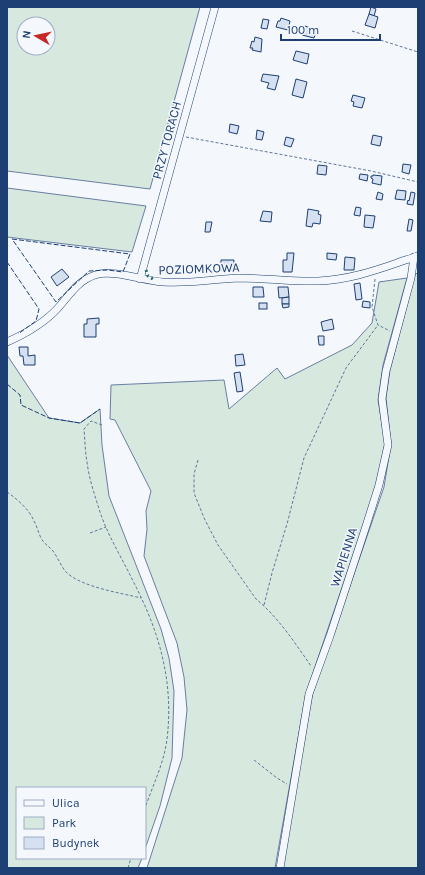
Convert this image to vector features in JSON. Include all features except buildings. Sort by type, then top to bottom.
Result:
[{"type":"street","name":"PRZY TORACH","points":[[140,279],[215,7]]},
{"type":"street","name":"POZIOMKOWA","points":[[7,342],[24,335],[40,323],[57,309],[76,286],[85,279],[104,273],[153,282],[173,283],[237,278],[319,281],[350,277],[376,271],[416,256]]},
{"type":"street","name":"WAPIENNA","points":[[280,868],[309,694],[348,584],[379,485],[388,445],[382,399],[386,371],[416,256]]},
{"type":"path","points":[[352,30],[418,52]]},
{"type":"path","points":[[179,136],[371,171],[418,182]]},
{"type":"path","points":[[376,271],[372,307],[378,325],[396,334]]},
{"type":"path","points":[[264,605],[304,458],[346,368],[378,325]]},
{"type":"path","points":[[102,425],[91,421],[84,429],[87,463],[100,513],[142,598],[163,657],[167,675],[167,738],[161,763],[146,805]]},
{"type":"path","points":[[198,460],[194,474],[194,493],[205,520],[218,545],[234,570],[256,599],[264,605],[287,632],[316,673]]},
{"type":"path","points":[[7,492],[16,499],[35,521],[41,539],[46,546],[52,550],[66,572],[100,589],[142,598]]},
{"type":"path","points":[[90,533],[106,526]]},
{"type":"path","points":[[254,760],[277,778],[293,786]]},
{"type":"green space","points":[[7,7],[200,7],[150,189],[7,171]]},
{"type":"green space","points":[[7,188],[146,206],[132,252],[7,237]]},
{"type":"green space","points":[[418,272],[418,868],[282,868],[312,696],[384,487],[391,444],[386,398],[390,370],[415,275]]},
{"type":"green space","points":[[407,278],[383,365],[378,400],[385,443],[377,485],[306,693],[275,868],[147,868],[182,758],[187,710],[184,677],[177,643],[144,556],[147,529],[146,511],[151,491],[115,420],[110,419],[111,385],[224,380],[229,409],[277,368],[285,379],[352,345],[372,323],[379,282]]},
{"type":"green space","points":[[7,355],[49,418],[80,423],[100,409],[102,445],[109,496],[161,629],[169,658],[174,691],[172,758],[160,806],[146,846],[146,787],[16,787],[16,859],[142,859],[138,868],[7,868]]},
{"type":"hedge","points":[[146,270],[148,276],[153,279]]},
{"type":"fence","points":[[12,239],[130,254],[123,272],[108,270],[89,271],[56,302],[12,239]]},
{"type":"fence","points":[[7,262],[39,309],[36,321],[18,334]]},
{"type":"fence","points":[[7,384],[20,395],[21,405],[49,418],[80,423],[100,409]]}]
